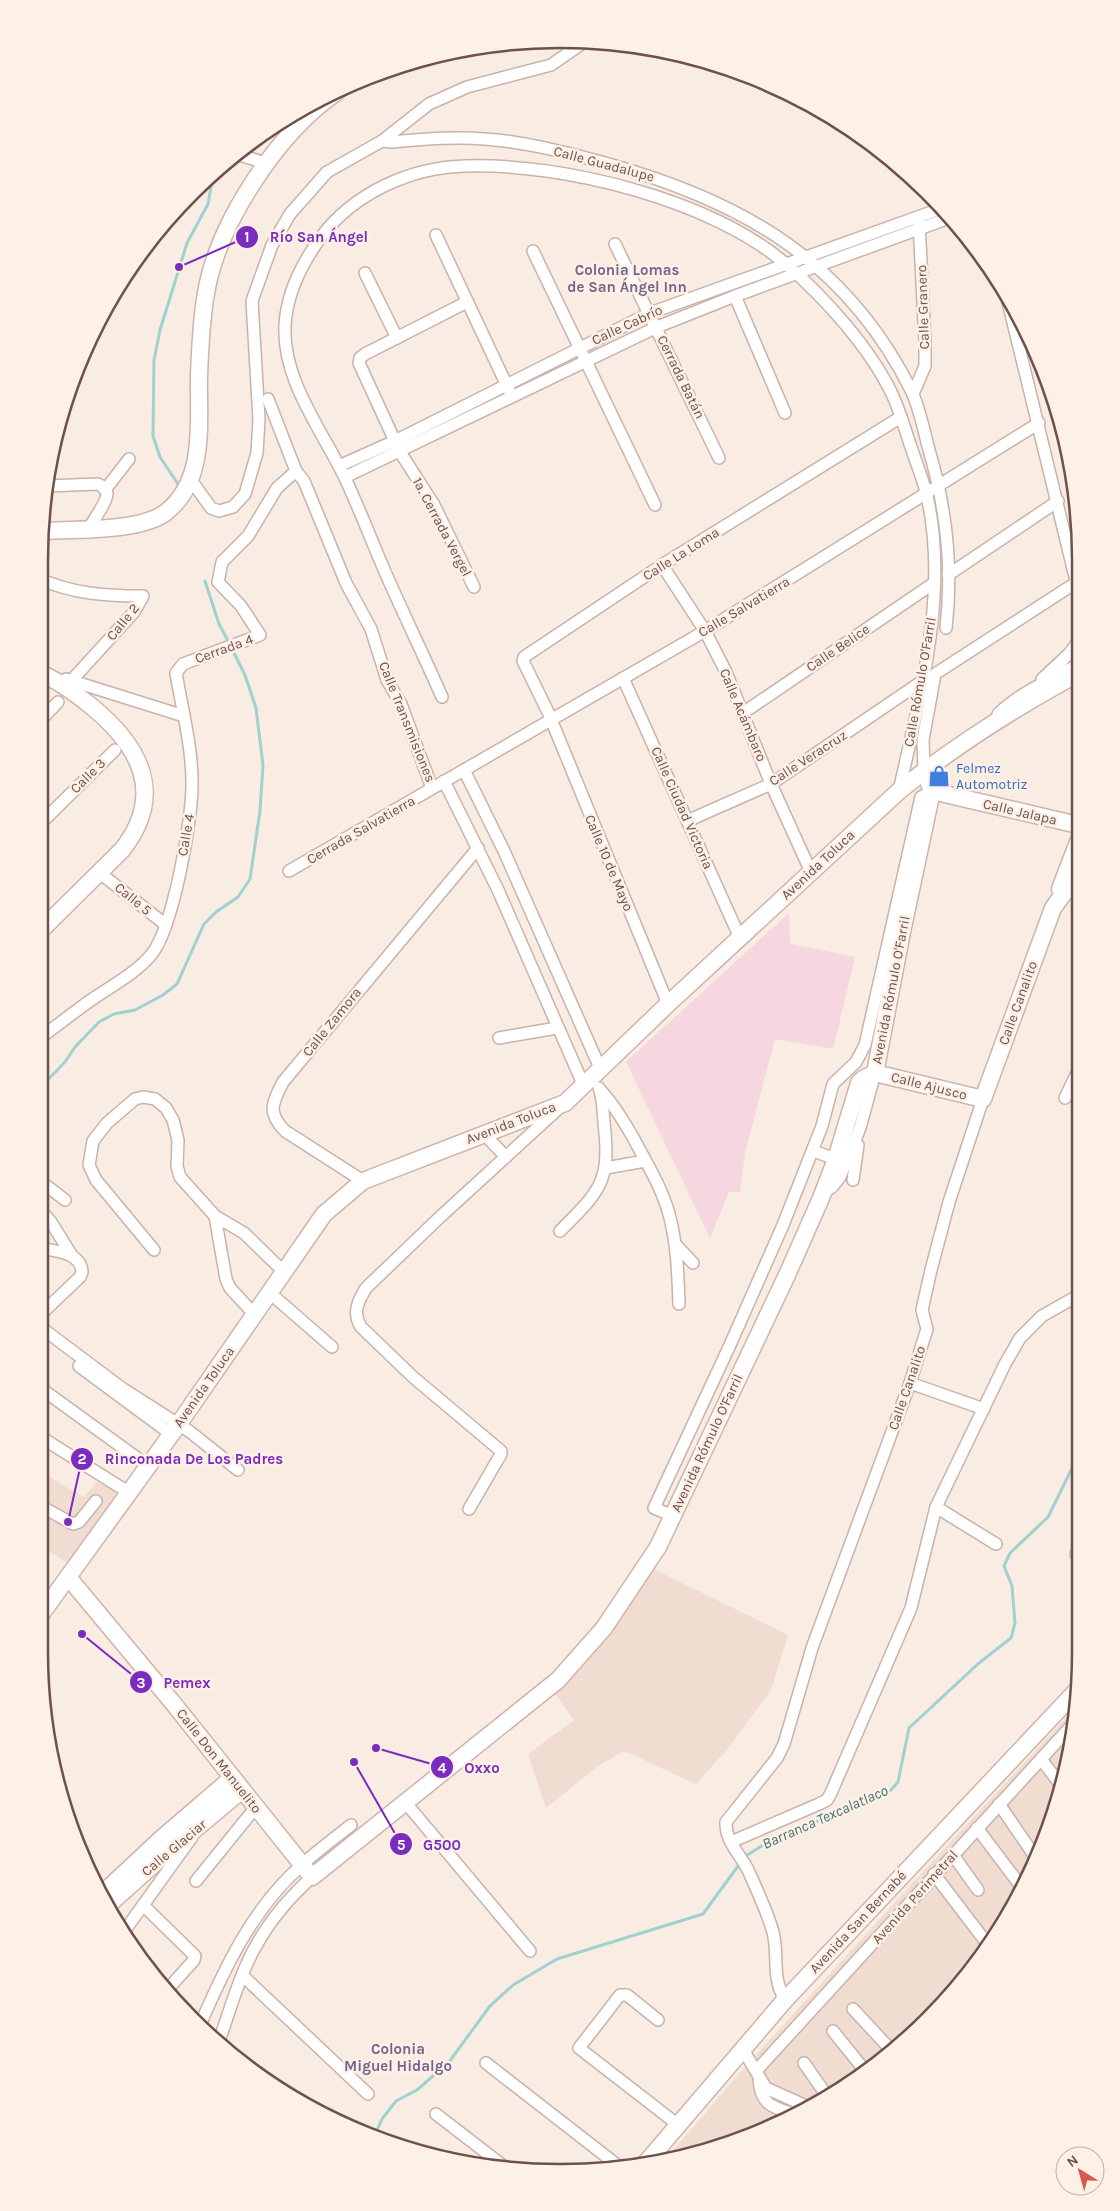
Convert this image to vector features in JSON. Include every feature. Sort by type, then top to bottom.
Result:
[{"type":"street","name":"Calle Guadalupe","points":[[190,480],[211,508],[219,511],[233,507],[245,494],[257,453],[259,419],[259,390],[252,311],[254,293],[272,246],[290,214],[327,172],[382,141],[429,104],[467,87],[551,65],[575,48]]},
{"type":"street","points":[[49,530],[122,527],[149,522],[165,513],[178,501],[190,480],[198,448],[200,336],[206,291],[221,242],[239,207],[266,163],[313,111]]},
{"type":"street","name":"Calle Guadalupe","points":[[382,141],[392,142],[458,137],[518,143],[576,155],[680,186],[762,226],[807,258]]},
{"type":"street","points":[[244,156],[266,163]]},
{"type":"street","name":"Calle Rómulo O'Farril","points":[[339,466],[293,374],[285,346],[287,309],[294,285],[307,256],[328,228],[351,206],[389,183],[422,172],[466,166],[574,175],[646,192],[714,220],[765,249],[786,264],[796,274],[860,344],[881,374],[894,398],[926,494],[934,554],[934,583],[929,644],[899,791]]},
{"type":"street","name":"Calle Cabrío","points":[[339,466],[398,446],[512,396],[657,327],[735,296],[818,267],[919,223],[935,212]]},
{"type":"street","name":"Calle Cabrío","points":[[345,477],[507,384],[650,313],[786,264],[919,223],[942,219]]},
{"type":"street","name":"Calle Granero","points":[[913,394],[924,366],[925,342],[919,223]]},
{"type":"street","points":[[436,236],[512,396]]},
{"type":"street","name":"Cerrada Batán","points":[[615,244],[719,458]]},
{"type":"street","points":[[533,251],[655,505]]},
{"type":"street","name":"Calle Rómulo O'Farril","points":[[807,258],[844,292],[874,328],[913,394],[940,486],[946,534],[950,598],[946,628]]},
{"type":"street","points":[[365,273],[396,338],[467,302]]},
{"type":"street","points":[[735,296],[785,413]]},
{"type":"street","points":[[1011,317],[1072,561]]},
{"type":"street","name":"1a. Cerrada Vergel","points":[[396,338],[360,358],[360,369],[398,446],[434,505],[474,586]]},
{"type":"street","name":"Calle Transmisiones","points":[[268,399],[296,471],[304,481],[334,556],[371,629],[387,680],[402,704],[432,788],[444,782],[478,848],[557,1028],[592,1076]]},
{"type":"street","name":"Calle La Loma","points":[[551,722],[523,661],[524,657],[662,565],[901,417]]},
{"type":"street","name":"Calle Salvatierra","points":[[444,782],[551,722],[705,631],[1039,423]]},
{"type":"street","points":[[105,490],[129,459]]},
{"type":"street","points":[[339,466],[442,697]]},
{"type":"street","name":"Cerrada 4","points":[[184,716],[176,673],[179,668],[183,664],[260,635],[241,606],[218,582],[222,562],[248,536],[277,488],[296,471]]},
{"type":"street","points":[[53,486],[98,484],[105,490],[106,499],[89,528]]},
{"type":"street","points":[[948,575],[1058,501]]},
{"type":"street","name":"Calle Acámbaro","points":[[662,565],[705,631],[726,672],[771,784],[811,872]]},
{"type":"street","name":"Calle 2","points":[[48,582],[76,592],[115,596],[143,596],[134,612],[71,681]]},
{"type":"street","name":"Calle Belice","points":[[743,713],[934,583]]},
{"type":"street","name":"Calle Rómulo O'Farril","points":[[924,771],[923,740],[935,674],[1072,586]]},
{"type":"street","points":[[1031,689],[1072,650]]},
{"type":"street","name":"Avenida Toluca","points":[[48,1604],[174,1430],[324,1214],[363,1181],[564,1102],[899,791],[984,728],[1011,702],[1031,689],[1072,668]]},
{"type":"street","points":[[48,675],[60,676],[184,716]]},
{"type":"street","points":[[48,677],[72,690],[114,726],[130,745],[138,760],[143,778],[144,800],[140,821],[126,844],[48,924]]},
{"type":"street","points":[[984,728],[1072,677]]},
{"type":"street","name":"Calle Ciudad Victoria","points":[[623,678],[740,938]]},
{"type":"street","name":"Calle Veracruz","points":[[687,821],[771,784],[921,682]]},
{"type":"street","points":[[48,713],[58,702]]},
{"type":"street","name":"Calle 4","points":[[48,1033],[83,1006],[133,972],[152,954],[166,925],[177,884],[191,803],[192,782],[184,716]]},
{"type":"street","name":"Calle 10 de Mayo","points":[[551,722],[668,1004]]},
{"type":"street","name":"Calle 3","points":[[48,816],[115,750]]},
{"type":"street","points":[[464,770],[500,843],[592,1076],[601,1091],[617,1110],[645,1160],[669,1212],[676,1245],[679,1304]]},
{"type":"street","points":[[924,771],[932,791]]},
{"type":"street","name":"Cerrada Salvatierra","points":[[289,871],[432,788]]},
{"type":"street","name":"Calle Jalapa","points":[[932,791],[1072,824]]},
{"type":"street","name":"Avenida Rómulo O'Farril","points":[[243,1976],[257,1943],[307,1870],[406,1802],[558,1680],[604,1628],[642,1573],[673,1516],[787,1275],[836,1159],[859,1083],[875,1072],[932,791]]},
{"type":"street","name":"Avenida Rómulo O'Farril","points":[[673,1516],[654,1508],[726,1354],[813,1151],[830,1102],[832,1084],[856,1062],[865,1045],[921,797],[932,791]]},
{"type":"street","name":"Calle Zamora","points":[[363,1181],[285,1131],[276,1122],[272,1111],[273,1100],[283,1082],[478,848]]},
{"type":"street","name":"Calle Canalito","points":[[733,1847],[726,1828],[726,1822],[777,1758],[784,1744],[812,1648],[910,1383],[927,1329],[922,1308],[949,1202],[983,1099],[1072,858]]},
{"type":"street","name":"Calle 5","points":[[100,872],[166,925]]},
{"type":"street","name":"Calle Canalito","points":[[1053,908],[1072,882]]},
{"type":"street","points":[[499,1038],[557,1028]]},
{"type":"street","points":[[823,1192],[832,1188],[840,1178],[860,1128],[875,1072]]},
{"type":"street","name":"Calle Ajusco","points":[[875,1072],[983,1099]]},
{"type":"street","points":[[1065,1098],[1072,1083]]},
{"type":"street","points":[[560,1231],[592,1197],[603,1178],[606,1168],[606,1138],[601,1091]]},
{"type":"street","points":[[154,1250],[96,1180],[89,1165],[93,1141],[106,1123],[135,1099],[143,1097],[155,1099],[166,1108],[172,1120],[178,1140],[177,1166],[180,1176],[215,1216],[244,1233],[284,1272]]},
{"type":"street","points":[[469,1509],[501,1451],[413,1377],[361,1327],[356,1311],[359,1300],[366,1288],[564,1102]]},
{"type":"street","points":[[853,1180],[860,1128]]},
{"type":"street","points":[[483,1133],[506,1157]]},
{"type":"street","points":[[813,1151],[836,1159]]},
{"type":"street","points":[[606,1168],[645,1160]]},
{"type":"street","points":[[48,1187],[65,1200]]},
{"type":"street","points":[[215,1216],[226,1279],[230,1288],[255,1315]]},
{"type":"street","points":[[48,1218],[72,1256],[82,1266],[80,1277],[48,1307]]},
{"type":"street","points":[[676,1245],[693,1263]]},
{"type":"street","points":[[48,1250],[72,1256]]},
{"type":"street","points":[[270,1293],[332,1347]]},
{"type":"street","points":[[785,2000],[778,1986],[773,1932],[747,1868],[733,1847],[827,1800],[911,1608],[936,1507],[1005,1364],[1020,1338],[1042,1316],[1072,1299]]},
{"type":"street","points":[[48,1333],[174,1430]]},
{"type":"street","points":[[61,1354],[174,1430],[189,1432],[238,1470]]},
{"type":"street","points":[[910,1383],[984,1409]]},
{"type":"street","points":[[48,1393],[148,1466]]},
{"type":"street","points":[[48,1442],[128,1492]]},
{"type":"street","points":[[48,1510],[73,1524],[80,1522],[96,1501]]},
{"type":"street","points":[[936,1507],[996,1544]]},
{"type":"street","name":"Calle Don Manuelito","points":[[68,1576],[307,1870]]},
{"type":"street","name":"Avenida San Bernabé","points":[[652,2155],[785,2000],[1070,1698]]},
{"type":"street","name":"Avenida Perimetral","points":[[757,2075],[934,1874],[1066,1732]]},
{"type":"street","points":[[1041,1759],[1056,1780]]},
{"type":"street","name":"Calle Glaciar","points":[[113,1901],[198,1828],[237,1784]]},
{"type":"street","name":"Calle Glaciar","points":[[106,1889],[162,1838],[237,1784]]},
{"type":"street","points":[[406,1802],[530,1951]]},
{"type":"street","points":[[999,1804],[1031,1851]]},
{"type":"street","points":[[196,1881],[256,1807]]},
{"type":"street","points":[[203,2018],[223,1972],[248,1928],[276,1891],[307,1870],[351,1826]]},
{"type":"street","points":[[128,1926],[198,1828]]},
{"type":"street","points":[[977,1828],[1018,1882]]},
{"type":"street","points":[[953,1855],[978,1890]]},
{"type":"street","points":[[934,1874],[984,1939]]},
{"type":"street","points":[[143,1905],[195,1956],[194,1960],[172,1985]]},
{"type":"street","points":[[221,2035],[243,1976],[368,2094]]},
{"type":"street","points":[[658,2020],[627,1995],[620,1995],[579,2048],[678,2124]]},
{"type":"street","points":[[853,2009],[887,2045]]},
{"type":"street","points":[[833,2031],[861,2066]]},
{"type":"street","points":[[742,2048],[757,2075],[769,2091],[799,2104]]},
{"type":"street","points":[[486,2063],[611,2160]]},
{"type":"street","points":[[804,2063],[823,2091]]},
{"type":"street","points":[[757,2075],[760,2093],[764,2101],[770,2106],[786,2111]]},
{"type":"street","points":[[436,2114],[495,2159]]},
{"type":"shaded area","points":[[789,913],[790,944],[855,957],[833,1049],[775,1039],[745,1153],[740,1192],[729,1192],[710,1238],[626,1062]]},
{"type":"shaded area","points":[[48,1476],[84,1497],[97,1482],[119,1493],[68,1563],[48,1551]]},
{"type":"shaded area","points":[[646,1565],[788,1635],[771,1690],[725,1752],[696,1784],[624,1751],[598,1766],[546,1808],[528,1754],[574,1720],[552,1689]]},
{"type":"shaded area","points":[[1068,1715],[1063,1751],[1055,1784],[1045,1816],[1020,1878],[986,1936],[945,1989],[898,2036],[872,2058],[816,2095],[787,2111],[756,2124],[725,2136],[673,2151],[745,2067]]},
{"type":"waterway","points":[[178,484],[160,457],[153,436],[154,360],[160,330],[187,243],[208,204],[211,185]]},
{"type":"waterway","points":[[205,581],[219,624],[227,639]]},
{"type":"waterway","points":[[48,1080],[99,1022],[114,1014],[135,1010],[163,995],[177,984],[204,924],[216,912],[238,897],[250,879],[260,811],[263,765],[256,708],[245,675],[234,653]]},
{"type":"waterway","name":"Barranca Texcalatlaco","points":[[744,1857],[768,1842],[891,1790],[898,1782],[909,1728],[979,1663],[1011,1638],[1015,1623],[1012,1586],[1004,1566],[1010,1553],[1048,1517],[1072,1468]]},
{"type":"waterway","name":"Barranca Texcalatlaco","points":[[377,2129],[382,2119],[396,2101],[417,2090],[449,2062],[490,2006],[513,1985],[557,1959],[703,1914],[741,1862]]},
{"type":"place","name":"Río San Ángel","points":[[179,267]]},
{"type":"place","name":"Felmez Automotriz","points":[[939,776]]},
{"type":"place","name":"Rinconada De Los Padres","points":[[68,1522]]},
{"type":"place","name":"Pemex","points":[[82,1634]]},
{"type":"place","name":"Oxxo","points":[[376,1748]]},
{"type":"place","name":"G500","points":[[354,1762]]},
{"type":"district","name":"Colonia Lomas de San Ángel Inn","points":[[627,278]]},
{"type":"district","name":"Colonia Miguel Hidalgo","points":[[398,2058]]}]
